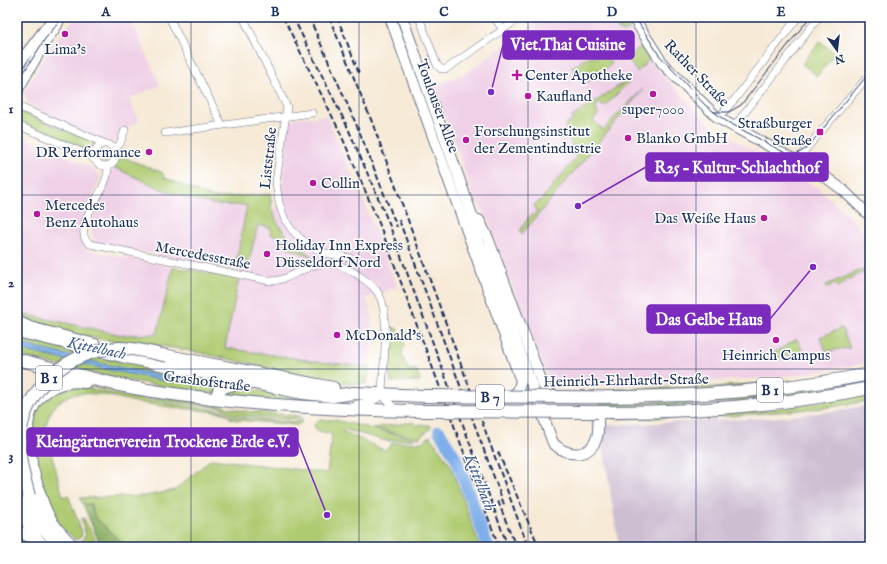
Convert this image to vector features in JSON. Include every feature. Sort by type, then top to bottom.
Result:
[{"type":"main road","points":[[17,66],[49,24],[60,17]]},
{"type":"main road","points":[[17,91],[45,42],[57,25],[60,17]]},
{"type":"main road","name":"Toulouser Allee","points":[[390,17],[458,206]]},
{"type":"main road","name":"Toulouser Allee","points":[[402,17],[471,209]]},
{"type":"main road","name":"Rather Straße","points":[[633,17],[664,64],[718,118],[733,128],[795,162],[824,176],[844,190],[870,216]]},
{"type":"main road","points":[[458,206],[484,254],[553,443],[561,450],[569,454],[582,453],[589,449],[597,435],[599,416]]},
{"type":"main road","points":[[458,206],[521,385],[518,391],[510,397]]},
{"type":"main road","points":[[471,209],[484,249],[484,254]]},
{"type":"main road","points":[[471,209],[475,213],[488,238],[543,385],[548,392],[557,397]]},
{"type":"main road","points":[[17,321],[30,327],[93,343],[122,356]]},
{"type":"main road","name":"Grashofstraße","points":[[17,331],[122,356],[310,394],[332,396],[354,394],[382,395]]},
{"type":"main road","name":"B 1","points":[[60,547],[40,524],[29,496],[21,460],[20,438],[22,425],[30,405],[44,383],[54,373],[72,360],[95,351],[120,348],[168,356],[354,394]]},
{"type":"main road","name":"Grashofstraße","points":[[17,359],[133,388],[221,400],[396,410]]},
{"type":"main road","name":"Heinrich-Ehrhardt-Straße","points":[[382,395],[670,397],[775,390],[870,374]]},
{"type":"main road","name":"B 1","points":[[74,547],[53,526],[45,512],[31,463],[28,420],[38,399],[49,388],[63,382],[76,381],[117,388],[133,388]]},
{"type":"main road","points":[[221,400],[218,393],[222,388],[232,384],[252,382]]},
{"type":"main road","name":"Heinrich-Ehrhardt-Straße","points":[[396,410],[599,416],[777,404],[870,388]]},
{"type":"main road","points":[[17,411],[22,437],[31,463]]},
{"type":"main road","points":[[17,488],[30,524],[42,546]]},
{"type":"main road","points":[[17,530],[42,546]]},
{"type":"street","points":[[169,17],[222,125]]},
{"type":"street","name":"Liststraße","points":[[243,17],[286,103],[286,115],[276,182],[279,203],[285,220],[301,239],[315,248],[325,253],[350,258]]},
{"type":"street","points":[[419,17],[437,65],[446,69],[521,17]]},
{"type":"street","points":[[494,17],[503,30]]},
{"type":"street","points":[[718,118],[735,99],[798,17]]},
{"type":"street","points":[[733,128],[819,17]]},
{"type":"street","points":[[795,162],[870,74]]},
{"type":"street","points":[[17,106],[111,146],[115,150]]},
{"type":"street","name":"Liststraße","points":[[165,133],[286,115],[312,113]]},
{"type":"street","points":[[17,125],[88,155],[103,165],[108,165]]},
{"type":"street","name":"Mercedesstraße","points":[[124,130],[120,144],[115,150],[115,160],[108,165],[106,178],[84,226],[83,235],[90,244],[270,280],[282,280],[316,264],[330,263],[347,269],[372,286],[381,300],[385,316],[382,395]]},
{"type":"street","points":[[97,162],[95,156],[96,150],[100,146],[106,144]]},
{"type":"street","points":[[346,408],[354,404],[373,402],[382,395],[396,410]]},
{"type":"shaded area","points":[[76,17],[130,17],[160,85],[129,99],[139,121],[123,130],[119,140],[112,143],[86,135],[29,104],[24,93],[50,48]]},
{"type":"shaded area","points":[[543,17],[623,17],[649,60],[711,126],[818,188],[853,220],[870,244],[870,363],[795,375],[753,379],[636,385],[551,385],[496,244],[490,224],[473,195],[434,85],[465,74]]},
{"type":"shaded area","points":[[326,116],[360,192],[397,287],[366,298],[372,315],[372,345],[368,371],[225,351],[240,271],[104,245],[93,240],[91,225],[113,167],[164,190],[204,202],[218,205],[251,205],[264,209],[275,209],[280,202],[282,191],[288,123],[295,118]]},
{"type":"shaded area","points":[[17,137],[23,137],[88,166],[101,176],[80,227],[81,236],[87,250],[173,267],[157,334],[122,335],[17,312]]},
{"type":"shaded area","points":[[870,405],[870,547],[620,547],[604,451],[603,437],[606,425],[772,418],[834,411]]},
{"type":"green space","points":[[610,17],[623,17],[630,29],[624,32],[618,29]]},
{"type":"green space","points":[[820,41],[835,54],[817,76],[802,64]]},
{"type":"green space","points":[[641,47],[649,60],[637,72],[626,57]]},
{"type":"green space","points":[[605,53],[612,64],[584,84],[571,66],[591,56]]},
{"type":"green space","points":[[629,77],[630,81],[605,106],[602,106],[600,103],[595,107],[598,114],[593,121],[604,130],[643,89],[522,234],[520,231],[528,218],[537,212],[534,205],[541,200],[576,158],[565,126],[573,120],[572,117],[623,83]]},
{"type":"green space","points":[[19,111],[94,142],[95,145],[89,151],[17,122]]},
{"type":"green space","points":[[120,156],[163,173],[163,177],[213,198],[270,194],[272,206],[270,209],[272,210],[277,222],[287,236],[312,257],[285,246],[286,239],[270,234],[271,228],[258,225],[248,265],[236,263],[247,205],[218,205],[191,199],[164,190],[113,167]]},
{"type":"green space","points":[[870,266],[870,269],[849,279],[838,288],[836,284],[827,288],[826,285]]},
{"type":"green space","points":[[173,267],[239,278],[225,348],[320,362],[370,367],[367,383],[343,383],[324,380],[183,349],[83,336],[48,327],[32,321],[18,313],[122,335],[157,334]]},
{"type":"green space","points":[[392,327],[398,329],[405,345],[402,354],[405,364],[409,370],[417,370],[420,381],[391,382],[389,370]]},
{"type":"green space","points":[[842,328],[850,348],[826,351],[820,337]]},
{"type":"green space","points":[[17,337],[103,358],[224,381],[214,393],[209,393],[136,382],[88,372],[17,355]]},
{"type":"green space","points":[[797,339],[803,352],[770,359],[769,356]]},
{"type":"green space","points":[[870,380],[870,382],[799,396],[683,406],[600,406],[599,403],[683,401],[740,397]]},
{"type":"green space","points":[[792,381],[705,390],[605,392],[619,389],[715,387]]},
{"type":"green space","points":[[83,384],[222,406],[243,411],[299,416],[302,418],[286,419],[234,415],[222,408],[154,399]]},
{"type":"green space","points":[[61,386],[62,391],[72,387],[85,388],[146,400],[223,411],[233,417],[289,422],[303,421],[298,425],[236,420],[230,418],[225,413],[140,403],[108,396],[84,393],[64,398],[50,413],[46,426],[46,433],[63,497],[68,495],[82,532],[81,537],[76,540],[60,526],[47,502],[35,460],[31,426],[38,404]]},
{"type":"green space","points":[[239,387],[300,398],[279,400],[222,395],[224,390]]},
{"type":"green space","points":[[870,395],[870,401],[823,408],[731,416],[614,419],[756,411]]},
{"type":"green space","points":[[318,420],[336,420],[414,439],[387,441],[343,429],[342,431],[384,450],[392,443],[422,442],[430,436],[451,466],[480,547],[126,547],[95,517],[91,504],[83,504],[80,498],[146,496],[175,490],[211,459],[327,473],[332,434],[318,431],[314,426]]},
{"type":"green space","points":[[414,422],[415,425],[430,425],[431,428],[419,438],[372,428]]},
{"type":"green space","points":[[83,504],[91,504],[95,517],[126,547],[101,547]]},
{"type":"green space","points":[[84,518],[98,547],[83,547],[79,544],[86,535],[81,519]]},
{"type":"water","points":[[17,343],[107,365],[171,377],[170,382],[104,369],[17,349]]},
{"type":"waterway","name":"Kittelbach","points":[[439,431],[456,458],[488,547]]},
{"type":"tram line","points":[[17,83],[45,39],[63,17]]},
{"type":"tram line","points":[[635,17],[659,55],[705,105],[726,121],[787,154],[797,154],[807,148],[870,72]]},
{"type":"tram line","points":[[714,112],[729,112],[741,105],[810,17]]},
{"type":"railway","points":[[283,17],[339,130],[379,223],[499,547]]},
{"type":"railway","points":[[293,17],[347,126],[388,221],[508,547]]},
{"type":"railway","points":[[309,17],[360,133],[397,227]]},
{"type":"railway","points":[[329,17],[372,122],[528,547]]},
{"type":"railway","points":[[337,17],[359,73]]},
{"type":"railway","points":[[399,220],[505,507]]},
{"type":"railway","points":[[498,452],[539,547]]},
{"type":"railway","points":[[498,501],[516,547]]},
{"type":"place","name":"Lima's","points":[[65,34]]},
{"type":"place","name":"Center Apotheke","points":[[517,75]]},
{"type":"place","name":"Viet.Thai Cuisine","points":[[491,92]]},
{"type":"place","name":"super7000","points":[[653,94]]},
{"type":"place","name":"Kaufland","points":[[528,96]]},
{"type":"place","name":"Straßburger Straße","points":[[820,132]]},
{"type":"place","name":"Blanko GmbH","points":[[628,138]]},
{"type":"place","name":"Forschungsinstitut der Zementindustrie","points":[[466,140]]},
{"type":"place","name":"DR Performance","points":[[149,152]]},
{"type":"place","name":"Collin","points":[[313,183]]},
{"type":"place","name":"R25 – Kultur‐Schlachthof","points":[[578,206]]},
{"type":"place","name":"Mercedes Benz Autohaus","points":[[37,214]]},
{"type":"place","name":"Das Weiße Haus","points":[[764,218]]},
{"type":"place","name":"Holiday Inn Express Düsseldorf Nord","points":[[267,254]]},
{"type":"place","name":"Das Gelbe Haus","points":[[813,267]]},
{"type":"place","name":"McDonald's","points":[[337,335]]},
{"type":"place","name":"Heinrich Campus","points":[[776,340]]},
{"type":"place","name":"Kleingärtnerverein Trockene Erde e.V.","points":[[327,515]]}]
